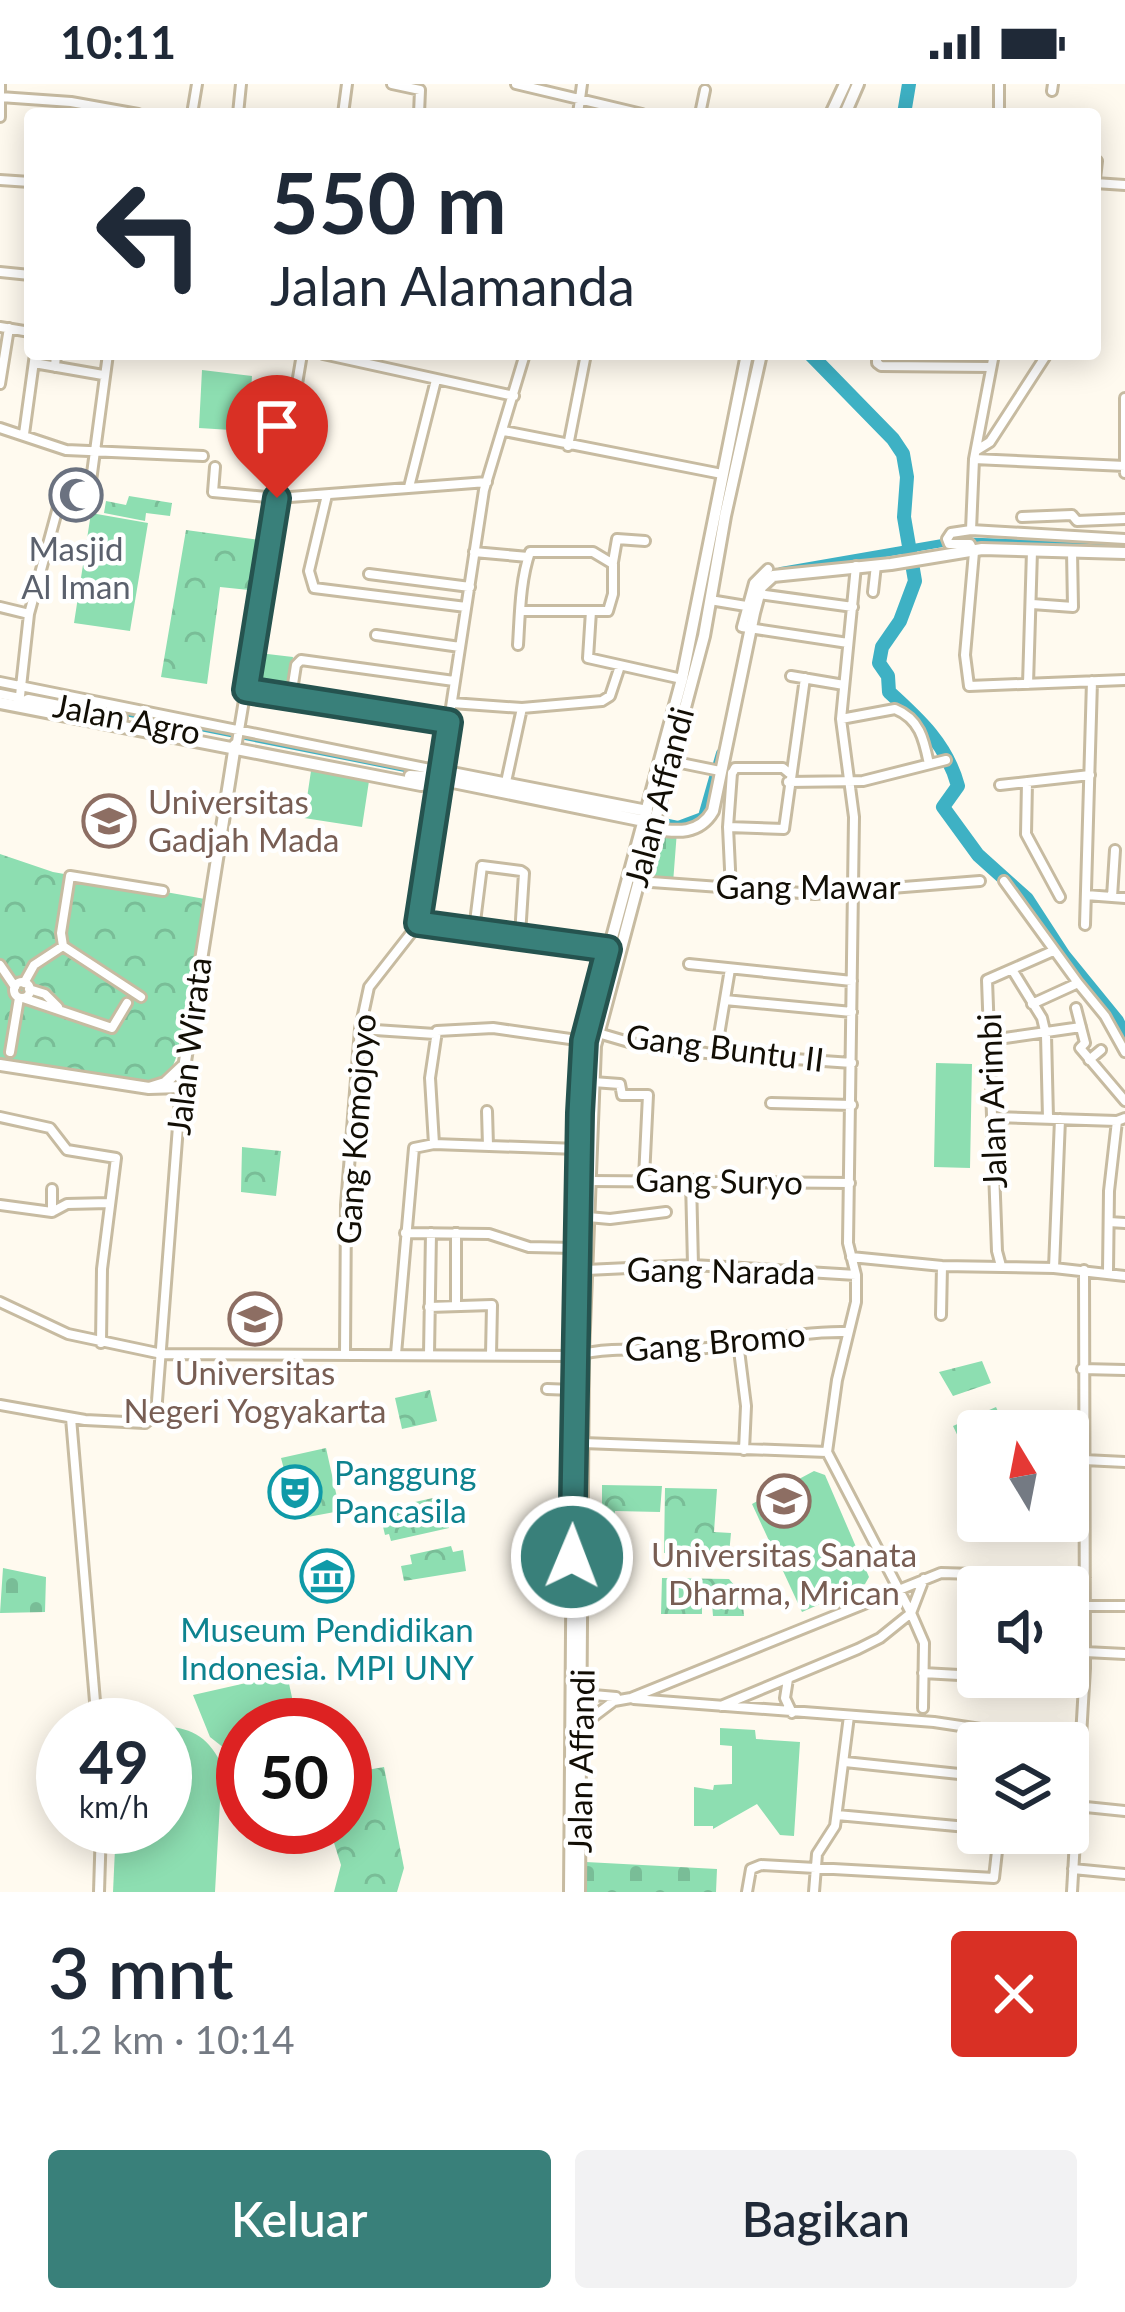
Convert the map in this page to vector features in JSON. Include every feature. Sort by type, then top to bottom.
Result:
[{"type":"main road","name":"Jalan Affandi","points":[[570,1892],[578,1608],[578,1149],[613,950],[637,881],[682,679],[705,599],[722,473],[746,360]]},
{"type":"main road","name":"Jalan Affandi","points":[[578,1443],[573,1390],[586,1270],[588,1181],[584,1041],[669,761],[760,360]]},
{"type":"main road","points":[[440,774],[506,782],[690,831],[703,825],[713,811],[748,628],[759,594],[772,576],[892,564],[948,546],[974,552],[1125,553]]},
{"type":"main road","name":"Jalan Agro","points":[[0,698],[20,695],[238,738],[421,785],[440,774]]},
{"type":"main road","name":"Jalan Wirata","points":[[181,1087],[238,738]]},
{"type":"main road","points":[[440,774],[651,820]]},
{"type":"main road","points":[[440,774],[418,923],[613,950]]},
{"type":"main road","points":[[149,1088],[175,1077],[184,1064]]},
{"type":"main road","points":[[0,1065],[149,1088],[181,1087]]},
{"type":"main road","name":"Jalan Affandi","points":[[578,1608],[582,1694],[579,1892]]},
{"type":"street","points":[[0,84],[0,117]]},
{"type":"street","points":[[392,84],[420,90],[419,108]]},
{"type":"street","points":[[516,84],[616,108]]},
{"type":"street","points":[[579,108],[582,84]]},
{"type":"street","points":[[701,108],[705,90]]},
{"type":"street","points":[[1,96],[104,108]]},
{"type":"street","points":[[70,102],[70,108]]},
{"type":"street","points":[[0,384],[4,328]]},
{"type":"street","points":[[24,434],[35,360]]},
{"type":"street","points":[[39,360],[103,375]]},
{"type":"street","points":[[55,367],[56,360]]},
{"type":"street","points":[[20,695],[29,614],[63,489],[71,481],[91,481],[107,360]]},
{"type":"street","points":[[0,682],[20,695],[238,738],[301,360]]},
{"type":"street","points":[[349,360],[514,396]]},
{"type":"street","points":[[440,774],[487,482],[523,360]]},
{"type":"street","points":[[568,446],[585,360]]},
{"type":"street","points":[[877,360],[881,366],[990,367]]},
{"type":"street","points":[[971,530],[975,455],[992,360]]},
{"type":"street","points":[[975,455],[990,442],[1044,360]]},
{"type":"street","points":[[409,487],[436,380]]},
{"type":"street","points":[[975,455],[1125,468],[1125,398]]},
{"type":"street","points":[[0,428],[66,450],[203,456]]},
{"type":"street","points":[[504,431],[722,473]]},
{"type":"street","points":[[215,466],[213,492],[277,498],[487,482]]},
{"type":"street","points":[[326,495],[309,572],[314,587],[466,607]]},
{"type":"street","points":[[1022,517],[1056,514],[1072,515],[1077,521],[1125,519]]},
{"type":"street","points":[[948,546],[951,533],[971,530],[1125,539]]},
{"type":"street","points":[[520,611],[610,608],[617,539],[645,541]]},
{"type":"street","points":[[518,645],[532,550],[593,552],[613,564]]},
{"type":"street","points":[[1028,684],[1032,550]]},
{"type":"street","points":[[1032,604],[1073,607],[1072,551]]},
{"type":"street","points":[[474,552],[528,557]]},
{"type":"street","points":[[974,552],[965,655],[969,686],[1125,680]]},
{"type":"street","points":[[856,566],[842,718],[854,817],[848,1243],[856,1302],[827,1452],[924,1643],[923,1708],[934,1723]]},
{"type":"street","points":[[873,592],[876,566]]},
{"type":"street","points":[[768,569],[757,577],[746,606],[748,628],[848,643]]},
{"type":"street","points":[[369,574],[470,587]]},
{"type":"street","points":[[759,594],[853,607]]},
{"type":"street","points":[[705,599],[746,606]]},
{"type":"street","points":[[0,607],[29,614]]},
{"type":"street","points":[[591,611],[588,658],[682,679]]},
{"type":"street","points":[[376,635],[460,647]]},
{"type":"street","points":[[291,698],[296,665],[302,660],[454,681]]},
{"type":"street","points":[[452,703],[522,708],[602,701],[610,695],[620,666]]},
{"type":"street","points":[[790,676],[844,685]]},
{"type":"street","points":[[728,827],[784,829],[805,678]]},
{"type":"street","points":[[1085,926],[1092,681]]},
{"type":"street","points":[[246,690],[449,722]]},
{"type":"street","points":[[506,782],[522,708]]},
{"type":"street","points":[[842,718],[903,711],[919,727],[929,764]]},
{"type":"street","points":[[789,777],[849,783],[946,760]]},
{"type":"street","points":[[669,761],[720,771],[783,768],[789,777]]},
{"type":"street","points":[[720,771],[731,890]]},
{"type":"street","points":[[1000,784],[1090,775]]},
{"type":"street","points":[[1027,782],[1025,834],[1060,897]]},
{"type":"street","points":[[1112,897],[1115,850]]},
{"type":"street","points":[[473,929],[482,866],[524,874],[520,935]]},
{"type":"street","points":[[141,997],[64,946],[61,932],[70,876],[163,891]]},
{"type":"street","name":"Gang Mawar","points":[[637,881],[731,890],[851,893],[980,880]]},
{"type":"street","points":[[1004,881],[1105,1016],[1125,1052]]},
{"type":"street","points":[[1086,895],[1125,898]]},
{"type":"street","name":"Gang Komojoyo","points":[[345,1354],[346,1205],[360,1029],[369,987],[418,923]]},
{"type":"street","points":[[10,1052],[22,991],[34,965],[64,946]]},
{"type":"street","points":[[1048,1118],[1046,1035],[1013,971],[1053,951]]},
{"type":"street","points":[[688,964],[852,981]]},
{"type":"street","points":[[0,965],[46,1009],[58,1007],[112,1028],[127,1003]]},
{"type":"street","points":[[716,1053],[730,969]]},
{"type":"street","name":"Jalan Arimbi","points":[[1001,1266],[988,978],[1013,971]]},
{"type":"street","points":[[1032,1004],[1078,983]]},
{"type":"street","points":[[725,1000],[852,1012]]},
{"type":"street","points":[[1076,1008],[1085,1043],[1080,1048],[1125,1101]]},
{"type":"street","points":[[360,1029],[435,1034],[442,1029],[493,1028],[584,1041]]},
{"type":"street","points":[[991,1040],[1081,1028]]},
{"type":"street","name":"Gang Buntu II","points":[[598,1033],[639,1045],[852,1063]]},
{"type":"street","points":[[434,1144],[429,1094],[435,1034]]},
{"type":"street","points":[[1089,1060],[1101,1051]]},
{"type":"street","points":[[588,1079],[620,1084],[622,1096],[648,1095],[644,1178]]},
{"type":"street","name":"Jalan Wirata","points":[[71,1418],[152,1420],[163,1354],[181,1087]]},
{"type":"street","points":[[771,1103],[852,1105]]},
{"type":"street","points":[[487,1111],[488,1146]]},
{"type":"street","points":[[0,1117],[50,1128],[71,1152],[115,1157],[102,1269],[101,1342]]},
{"type":"street","points":[[994,1117],[1121,1119],[1109,1191],[1108,1271]]},
{"type":"street","points":[[1054,1268],[1060,1119]]},
{"type":"street","points":[[396,1354],[412,1151],[434,1144],[578,1149]]},
{"type":"street","points":[[691,1180],[693,1264]]},
{"type":"street","name":"Gang Suryo","points":[[588,1181],[850,1183]]},
{"type":"street","points":[[52,1189],[52,1212]]},
{"type":"street","points":[[0,1205],[52,1212],[67,1204],[110,1203]]},
{"type":"street","points":[[587,1217],[666,1212]]},
{"type":"street","points":[[1109,1222],[1125,1223]]},
{"type":"street","points":[[405,1233],[500,1236],[529,1247],[575,1248]]},
{"type":"street","points":[[429,1354],[430,1233]]},
{"type":"street","points":[[456,1233],[456,1305]]},
{"type":"street","points":[[982,1266],[997,1251]]},
{"type":"street","points":[[854,1266],[867,1260],[1108,1271],[1125,1276]]},
{"type":"street","name":"Gang Narada","points":[[586,1270],[693,1264],[854,1266]]},
{"type":"street","points":[[941,1315],[942,1266]]},
{"type":"street","points":[[1083,1410],[1084,1270]]},
{"type":"street","name":"Gang Bromo","points":[[0,1302],[51,1327],[163,1354],[579,1355],[695,1349],[847,1331]]},
{"type":"street","points":[[429,1307],[492,1305],[491,1354]]},
{"type":"street","points":[[737,1342],[746,1406],[744,1450]]},
{"type":"street","points":[[1082,1369],[1125,1370]]},
{"type":"street","points":[[547,1390],[573,1390]]},
{"type":"street","points":[[0,1405],[71,1418],[95,1698]]},
{"type":"street","points":[[578,1443],[827,1452]]},
{"type":"street","points":[[1089,1460],[1125,1462]]},
{"type":"street","points":[[581,1726],[614,1700],[924,1579],[957,1571]]},
{"type":"street","points":[[716,1708],[880,1638],[911,1612],[924,1579]]},
{"type":"street","points":[[1089,1606],[1125,1606]]},
{"type":"street","points":[[1089,1652],[1125,1654]]},
{"type":"street","points":[[923,1673],[957,1675]]},
{"type":"street","points":[[789,1678],[785,1698],[793,1713]]},
{"type":"street","points":[[582,1694],[957,1728]]},
{"type":"street","points":[[913,1721],[923,1708]]},
{"type":"street","points":[[814,1892],[817,1854],[833,1832],[837,1815],[849,1716]]},
{"type":"street","points":[[845,1762],[957,1774]]},
{"type":"street","points":[[1089,1807],[1125,1810]]},
{"type":"street","points":[[837,1815],[957,1826]]},
{"type":"street","points":[[99,1892],[100,1854]]},
{"type":"street","points":[[747,1892],[754,1867],[994,1878],[997,1854]]},
{"type":"street","points":[[1072,1892],[1074,1854]]},
{"type":"street","points":[[1073,1869],[1125,1874]]},
{"type":"green space","points":[[202,370],[252,376],[251,392],[236,397],[231,430],[199,428]]},
{"type":"green space","points":[[129,496],[172,503],[170,516],[146,513],[145,521],[104,513],[106,501],[126,505]]},
{"type":"green space","points":[[91,513],[148,523],[130,631],[74,623]]},
{"type":"green space","points":[[186,530],[267,541],[258,591],[220,587],[207,684],[161,677]]},
{"type":"green space","points":[[259,653],[293,657],[289,694],[246,687]]},
{"type":"green space","points":[[311,771],[369,781],[362,827],[304,818]]},
{"type":"green space","points":[[657,825],[677,831],[673,883],[644,880]]},
{"type":"green space","points":[[0,854],[53,872],[205,899],[177,1055],[168,1079],[151,1084],[0,1061]]},
{"type":"green space","points":[[936,1063],[972,1064],[970,1168],[934,1167]]},
{"type":"green space","points":[[242,1147],[281,1151],[276,1196],[241,1192]]},
{"type":"green space","points":[[982,1361],[991,1383],[953,1396],[939,1372]]},
{"type":"green space","points":[[430,1390],[437,1421],[402,1429],[395,1398]]},
{"type":"green space","points":[[326,1448],[340,1511],[297,1519],[281,1458]]},
{"type":"green space","points":[[814,1471],[825,1475],[869,1577],[865,1584],[802,1612],[752,1504]]},
{"type":"green space","points":[[602,1485],[662,1486],[660,1512],[615,1511],[614,1523],[602,1523]]},
{"type":"green space","points":[[665,1488],[717,1489],[714,1532],[731,1533],[729,1554],[664,1553]]},
{"type":"green space","points":[[442,1496],[449,1528],[391,1541],[385,1535],[379,1510]]},
{"type":"green space","points":[[451,1546],[453,1552],[463,1550],[466,1571],[404,1581],[401,1566],[412,1564],[410,1555]]},
{"type":"green space","points":[[3,1568],[46,1577],[45,1612],[0,1613]]},
{"type":"green space","points":[[662,1578],[729,1579],[742,1594],[744,1616],[713,1616],[712,1604],[702,1604],[702,1614],[661,1614]]},
{"type":"green space","points":[[281,1675],[288,1679],[292,1698],[216,1698],[216,1742],[193,1695]]},
{"type":"green space","points":[[720,1728],[755,1730],[756,1739],[800,1742],[794,1836],[780,1835],[757,1804],[713,1829],[694,1826],[694,1787],[713,1790],[714,1785],[732,1784],[732,1746],[720,1745]]},
{"type":"green space","points":[[192,1733],[200,1737],[216,1756],[215,1892],[113,1892],[115,1854],[192,1854]]},
{"type":"green space","points":[[384,1767],[404,1868],[397,1892],[334,1892],[341,1865],[338,1854],[372,1854],[372,1769]]},
{"type":"green space","points":[[586,1862],[717,1869],[716,1892],[586,1892]]},
{"type":"waterway","points":[[905,108],[909,84]]},
{"type":"waterway","points":[[816,360],[903,454],[907,477],[904,517],[915,581],[900,621],[882,647],[879,663],[888,676],[889,692],[922,723],[947,758],[958,786],[943,807],[978,855],[1027,899],[1125,1037]]},
{"type":"waterway","points":[[781,571],[954,541],[1125,547]]},
{"type":"waterway","points":[[0,687],[410,769]]},
{"type":"waterway","points":[[654,820],[678,825],[702,816],[720,753]]},
{"type":"place","name":"Masjid Al Iman","points":[[76,495]]},
{"type":"place","name":"Universitas Gadjah Mada","points":[[109,821]]},
{"type":"place","name":"Universitas Negeri Yogyakarta","points":[[255,1319]]},
{"type":"place","name":"Panggung Pancasila","points":[[295,1492]]},
{"type":"place","name":"Universitas Sanata Dharma, Mrican","points":[[784,1501]]},
{"type":"place","name":"Museum Pendidikan Indonesia. MPI UNY","points":[[327,1576]]},
{"type":"route","points":[[277,498],[246,690],[449,722],[418,923],[608,949],[584,1041],[577,1180],[572,1557]]}]
